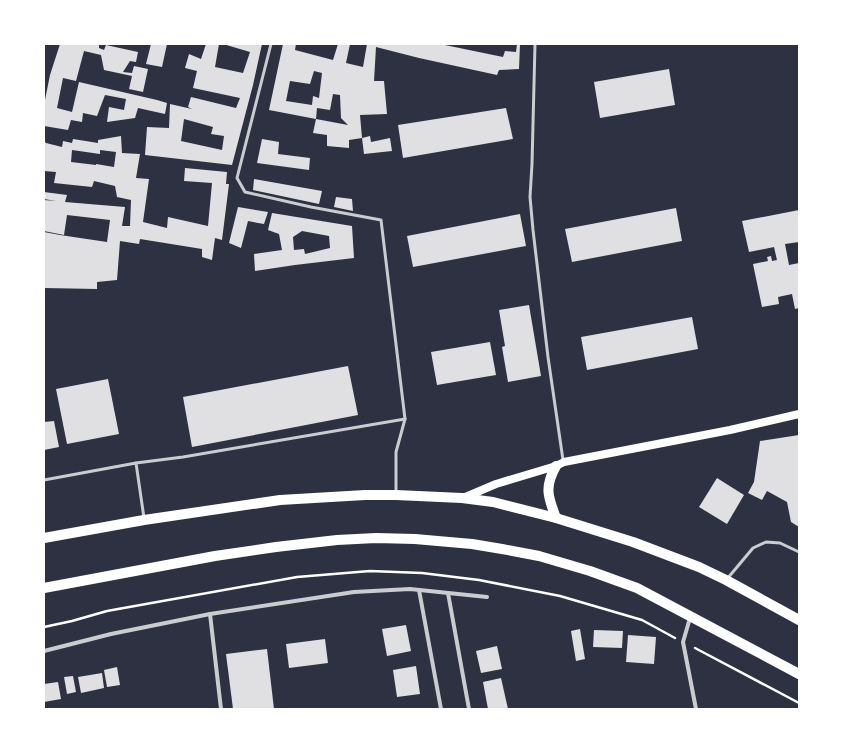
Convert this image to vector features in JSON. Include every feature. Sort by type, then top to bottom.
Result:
[{"type":"main road","points":[[462,498],[496,484],[560,464],[730,430],[799,414]]},
{"type":"main road","points":[[556,518],[550,503],[548,486],[552,472],[560,464]]},
{"type":"main road","points":[[44,538],[144,520],[280,500],[365,495],[462,498],[493,502],[556,518],[633,542],[699,567],[799,620]]},
{"type":"main road","points":[[44,588],[215,556],[337,540],[376,538],[415,539],[472,544],[539,556],[590,571],[636,588],[799,674]]},
{"type":"street","points":[[419,590],[441,709]]},
{"type":"street","points":[[44,651],[111,634],[210,614],[354,592],[419,590],[487,597]]},
{"type":"street","points":[[448,593],[469,709]]},
{"type":"street","points":[[210,614],[221,709]]},
{"type":"street","points":[[690,616],[683,642],[696,709]]},
{"type":"lane","points":[[271,44],[237,178],[245,192],[311,207],[381,220],[406,420],[396,452],[396,495]]},
{"type":"lane","points":[[535,44],[530,197],[560,464]]},
{"type":"lane","points":[[44,480],[136,463],[183,457],[406,420]]},
{"type":"lane","points":[[136,463],[144,520]]},
{"type":"lane","points":[[726,580],[753,548],[766,542],[780,543],[799,552]]},
{"type":"building","points":[[60,44],[99,44],[99,48],[104,50],[106,45],[138,52],[136,62],[130,61],[123,72],[132,73],[134,66],[148,69],[143,92],[129,89],[132,76],[104,70],[101,55],[84,51],[76,81],[63,78],[57,108],[72,112],[79,82],[167,103],[165,114],[138,108],[135,118],[107,122],[109,107],[124,110],[126,99],[105,95],[97,116],[83,113],[82,122],[71,120],[68,130],[44,126],[44,105],[50,75]]},
{"type":"building","points":[[151,44],[167,44],[162,67],[146,64]]},
{"type":"building","points":[[206,44],[219,44],[215,67],[243,73],[250,52],[223,44],[262,44],[232,165],[145,155],[147,127],[169,128],[170,104],[192,109],[188,107],[191,97],[236,108],[240,98],[193,88],[197,71],[185,68],[189,54],[201,59]],"holes":[[[184,119],[213,127],[211,134],[224,136],[222,150],[181,141]]]},
{"type":"building","points":[[283,44],[296,44],[295,50],[333,60],[338,44],[350,44],[346,63],[363,67],[367,44],[440,44],[503,57],[505,51],[516,52],[517,44],[520,44],[519,69],[499,70],[497,75],[376,47],[374,81],[384,81],[387,114],[360,115],[362,138],[349,140],[349,148],[327,146],[327,135],[313,133],[316,119],[269,110]],"holes":[[[314,71],[322,73],[319,98],[313,96],[312,105],[286,101],[290,81],[310,84]],[[333,94],[340,95],[341,118],[348,125],[316,119],[317,108],[330,110]]]},
{"type":"building","points":[[669,69],[675,105],[600,118],[594,82]]},
{"type":"building","points":[[506,108],[513,139],[403,158],[398,125]]},
{"type":"building","points":[[121,136],[122,153],[140,154],[136,178],[149,179],[143,222],[167,228],[168,217],[208,226],[212,183],[184,181],[185,168],[227,172],[226,184],[229,184],[222,240],[215,238],[212,260],[202,257],[202,249],[140,239],[139,244],[120,241],[117,280],[97,282],[97,289],[44,288],[44,232],[107,242],[110,220],[67,215],[64,235],[44,231],[44,200],[56,201],[44,199],[44,192],[67,195],[65,202],[125,207],[122,226],[130,226],[131,200],[117,197],[115,186],[94,181],[92,187],[54,183],[56,172],[44,171],[44,141],[46,143],[62,147],[63,141],[72,143],[73,139],[98,143],[98,140]],"holes":[[[72,150],[100,154],[100,150],[116,152],[114,167],[71,162]]]},
{"type":"building","points":[[370,136],[371,142],[390,138],[392,151],[364,154],[362,138]]},
{"type":"building","points":[[262,139],[279,142],[278,154],[310,158],[309,170],[257,163]]},
{"type":"building","points":[[254,179],[322,191],[319,204],[253,190]]},
{"type":"building","points":[[336,197],[352,199],[353,211],[334,207]]},
{"type":"building","points":[[238,207],[268,212],[264,224],[248,221],[241,248],[229,243]]},
{"type":"building","points":[[676,208],[682,241],[572,262],[565,229]]},
{"type":"building","points":[[799,210],[799,242],[785,244],[789,265],[799,263],[799,308],[795,309],[792,294],[778,297],[779,304],[762,307],[753,264],[768,261],[767,257],[771,256],[772,261],[777,260],[774,247],[749,252],[742,221]]},
{"type":"building","points":[[272,213],[352,226],[354,258],[255,271],[254,254],[282,250],[279,234],[268,230]],"holes":[[[302,231],[329,236],[330,248],[305,254],[304,249],[294,250],[293,237]]]},
{"type":"building","points":[[520,214],[526,246],[413,267],[407,236]]},
{"type":"building","points":[[529,305],[541,376],[508,382],[502,347],[505,346],[499,310]]},
{"type":"building","points":[[692,317],[698,349],[587,370],[581,337]]},
{"type":"building","points":[[490,342],[496,375],[437,385],[431,352]]},
{"type":"building","points":[[348,366],[358,415],[192,447],[183,397]]},
{"type":"building","points":[[108,379],[119,434],[67,444],[56,389]]},
{"type":"building","points":[[54,421],[59,447],[44,450],[44,422]]},
{"type":"building","points":[[799,435],[799,527],[791,522],[787,502],[767,491],[762,500],[748,493],[754,482],[760,441]]},
{"type":"building","points":[[717,478],[744,495],[727,524],[699,507]]},
{"type":"building","points":[[406,625],[411,651],[387,656],[382,629]]},
{"type":"building","points":[[580,629],[585,659],[576,661],[571,631]]},
{"type":"building","points":[[594,630],[623,631],[622,648],[593,647]]},
{"type":"building","points":[[628,635],[656,637],[654,664],[626,662]]},
{"type":"building","points":[[325,639],[328,663],[289,668],[286,644]]},
{"type":"building","points":[[497,646],[502,669],[481,673],[476,651]]},
{"type":"building","points":[[267,649],[274,709],[233,709],[226,654]]},
{"type":"building","points":[[416,666],[420,694],[397,697],[393,670]]},
{"type":"building","points":[[117,667],[120,685],[107,687],[104,670]]},
{"type":"building","points":[[102,673],[104,688],[81,693],[78,677]]},
{"type":"building","points":[[73,676],[76,692],[67,694],[64,677]]},
{"type":"building","points":[[501,678],[508,709],[488,709],[483,682]]},
{"type":"building","points":[[58,682],[61,699],[44,702],[44,684]]}]
